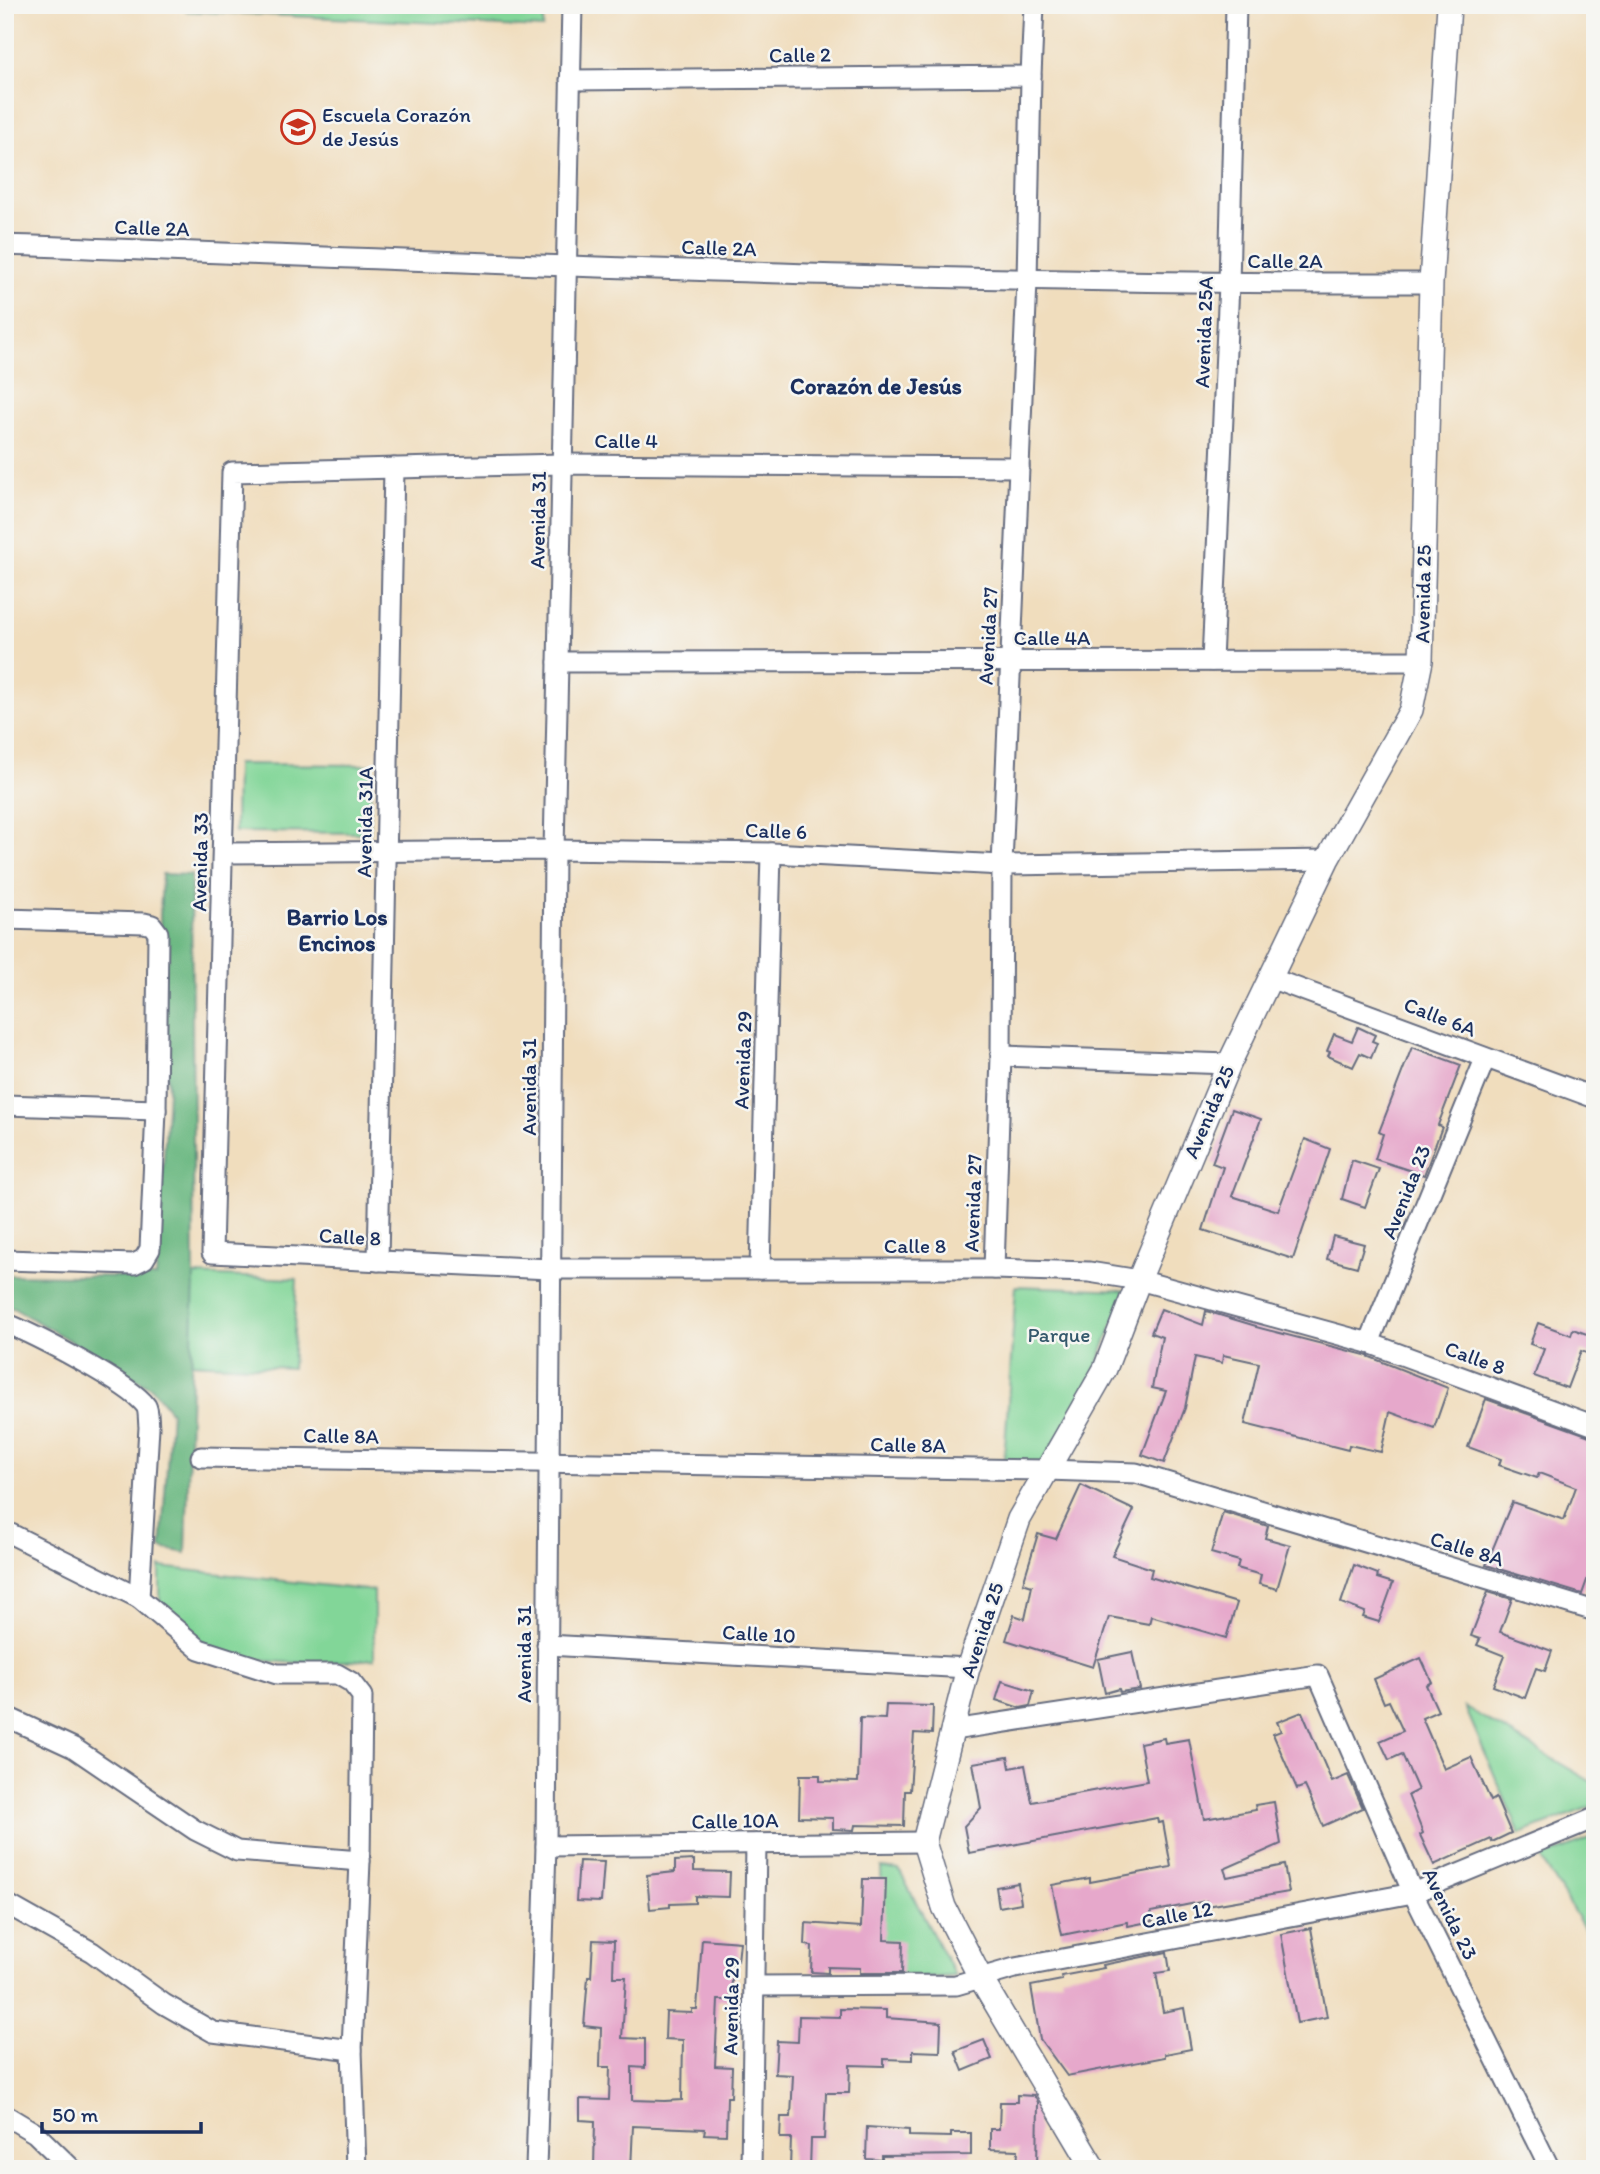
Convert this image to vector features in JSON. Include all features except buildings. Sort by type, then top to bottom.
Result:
[{"type":"street","name":"Avenida 31","points":[[536,2169],[546,1846],[554,850],[572,5]]},
{"type":"street","name":"Avenida 27","points":[[994,1269],[1001,1056],[1002,866],[1027,281],[1034,5]]},
{"type":"street","name":"Avenida 25A","points":[[1212,661],[1229,284],[1236,5]]},
{"type":"street","name":"Avenida 25","points":[[924,1842],[968,1668],[1019,1519],[1105,1369],[1229,1063],[1326,860],[1411,710],[1421,661],[1431,283],[1449,5]]},
{"type":"street","name":"Calle 2","points":[[570,80],[1031,76]]},
{"type":"street","name":"Calle 2A","points":[[5,245],[1027,281],[1431,283]]},
{"type":"street","name":"Calle 4","points":[[232,472],[562,464],[1019,467]]},
{"type":"street","name":"Avenida 31A","points":[[378,1261],[394,468]]},
{"type":"street","name":"Avenida 33","points":[[212,1253],[232,472]]},
{"type":"street","name":"Calle 4A","points":[[558,662],[1421,661]]},
{"type":"street","name":"Calle 6","points":[[223,853],[554,850],[771,853],[1002,866],[1326,860]]},
{"type":"street","name":"Avenida 29","points":[[760,1269],[771,853]]},
{"type":"street","points":[[5,919],[152,925],[158,933],[156,1110],[150,1249],[144,1258],[134,1264],[5,1260]]},
{"type":"street","name":"Calle 6A","points":[[1270,978],[1595,1098]]},
{"type":"street","points":[[1001,1056],[1229,1063]]},
{"type":"street","name":"Avenida 23","points":[[1369,1343],[1485,1059]]},
{"type":"street","points":[[5,1105],[156,1110]]},
{"type":"street","name":"Calle 8","points":[[212,1253],[550,1269],[994,1269],[1089,1272],[1139,1280],[1369,1343],[1595,1426]]},
{"type":"street","points":[[5,1323],[113,1379],[134,1392],[148,1408],[139,1598]]},
{"type":"street","name":"Calle 8A","points":[[201,1457],[1136,1473],[1595,1611]]},
{"type":"street","points":[[5,1531],[139,1598],[199,1649],[277,1674],[337,1674],[351,1682],[362,1696],[360,1861],[352,2050],[356,2169]]},
{"type":"street","name":"Calle 10","points":[[547,1645],[968,1668]]},
{"type":"street","name":"Avenida 23","points":[[953,1730],[1318,1675],[1413,1893],[1550,2169]]},
{"type":"street","points":[[5,1716],[74,1748],[195,1830],[237,1851],[360,1861]]},
{"type":"street","name":"Calle 12","points":[[754,1986],[956,1985],[980,1977],[1413,1893],[1595,1818]]},
{"type":"street","points":[[924,1842],[944,1907],[980,1977],[1094,2169]]},
{"type":"street","name":"Calle 10A","points":[[546,1846],[924,1842]]},
{"type":"street","name":"Avenida 29","points":[[751,2169],[756,1844]]},
{"type":"street","points":[[5,1903],[92,1952],[164,2004],[213,2032],[352,2050]]},
{"type":"street","points":[[5,2115],[35,2133],[72,2169]]},
{"type":"green space","points":[[185,5],[544,5],[543,28],[185,11]]},
{"type":"green space","points":[[236,764],[371,765],[370,833],[235,832]]},
{"type":"green space","points":[[162,874],[191,875],[194,1275],[186,1553],[161,1548],[171,1412],[152,1388],[13,1308],[5,1306],[5,1275],[156,1277],[168,1092],[160,917]]},
{"type":"green space","points":[[194,1275],[297,1279],[292,1368],[190,1363]]},
{"type":"green space","name":"Parque","points":[[1016,1286],[1125,1290],[1095,1371],[1044,1463],[1004,1461]]},
{"type":"green space","points":[[160,1567],[374,1591],[374,1659],[311,1663],[268,1661],[228,1653],[208,1645],[160,1609]]},
{"type":"green space","points":[[1465,1707],[1595,1784],[1595,1805],[1520,1834]]},
{"type":"green space","points":[[1595,1837],[1595,1946],[1541,1858]]},
{"type":"green space","points":[[881,1868],[899,1870],[955,1976],[884,1981]]},
{"type":"place","name":"Escuela Corazón de Jesús","points":[[298,127]]},
{"type":"district","name":"Corazón de Jesús","points":[[876,386]]},
{"type":"district","name":"Barrio Los Encinos","points":[[337,930]]}]
